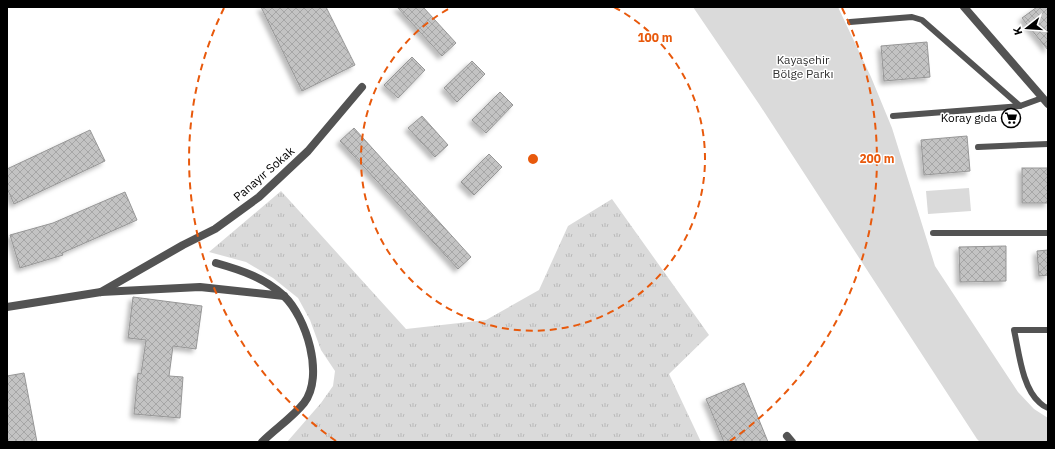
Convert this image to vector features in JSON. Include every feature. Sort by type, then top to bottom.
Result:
[{"type":"street","points":[[964,7],[1048,104]]},
{"type":"street","name":"Panayır Sokak","points":[[100,292],[214,229],[259,197],[308,151],[362,87]]},
{"type":"street","points":[[216,263],[238,269],[258,277],[284,296],[294,310],[304,329],[311,348],[314,367],[312,384],[305,402],[262,442]]},
{"type":"street","points":[[7,307],[100,292],[200,287],[284,296]]},
{"type":"lane","points":[[850,22],[912,16],[922,20],[1020,106]]},
{"type":"lane","points":[[893,116],[1020,106],[1042,98]]},
{"type":"lane","points":[[978,147],[1048,144]]},
{"type":"lane","points":[[933,233],[1048,233]]},
{"type":"lane","points":[[1048,330],[1014,330],[1024,378],[1030,391],[1040,404],[1048,408]]},
{"type":"green space","name":"Kayaşehir Bölge Parkı","points":[[693,7],[838,7],[871,77],[892,128],[935,266],[1018,392],[1034,409],[1048,418],[1048,442],[980,442],[977,439],[759,104]]},
{"type":"green space","points":[[969,188],[971,211],[928,214],[926,191]]},
{"type":"green space","points":[[281,191],[406,329],[486,320],[539,290],[568,226],[612,199],[709,335],[669,374],[701,442],[287,442],[321,403],[333,386],[335,371],[321,350],[310,320],[298,298],[273,278],[246,262],[209,252]]},
{"type":"building","points":[[261,7],[326,7],[355,65],[302,91]]},
{"type":"building","points":[[397,7],[423,7],[456,43],[442,56]]},
{"type":"building","points":[[1037,7],[1048,7],[1048,50],[1022,18]]},
{"type":"building","points":[[927,42],[930,77],[884,81],[881,46]]},
{"type":"building","points":[[412,57],[425,70],[398,98],[384,85]]},
{"type":"building","points":[[472,61],[485,74],[457,102],[444,88]]},
{"type":"building","points":[[500,92],[513,105],[486,133],[472,120]]},
{"type":"building","points":[[422,116],[448,145],[435,157],[408,128]]},
{"type":"building","points":[[354,128],[471,257],[458,269],[340,141]]},
{"type":"building","points":[[90,130],[105,161],[14,204],[7,188],[7,169]]},
{"type":"building","points":[[967,136],[970,171],[924,175],[921,140]]},
{"type":"building","points":[[489,154],[502,167],[474,195],[461,182]]},
{"type":"building","points":[[1022,168],[1048,168],[1048,203],[1022,203]]},
{"type":"building","points":[[125,192],[137,220],[62,253],[63,255],[20,268],[10,235],[53,223]]},
{"type":"building","points":[[1006,246],[1006,281],[960,282],[959,247]]},
{"type":"building","points":[[1048,250],[1048,275],[1039,276],[1037,251]]},
{"type":"building","points":[[133,297],[202,306],[196,349],[173,346],[169,376],[183,377],[180,418],[134,414],[138,373],[141,374],[146,340],[128,338]]},
{"type":"building","points":[[24,373],[37,442],[7,442],[7,376]]},
{"type":"building","points":[[744,383],[768,442],[724,442],[706,399]]},
{"type":"place","name":"Koray gıda","points":[[1011,118]]}]
